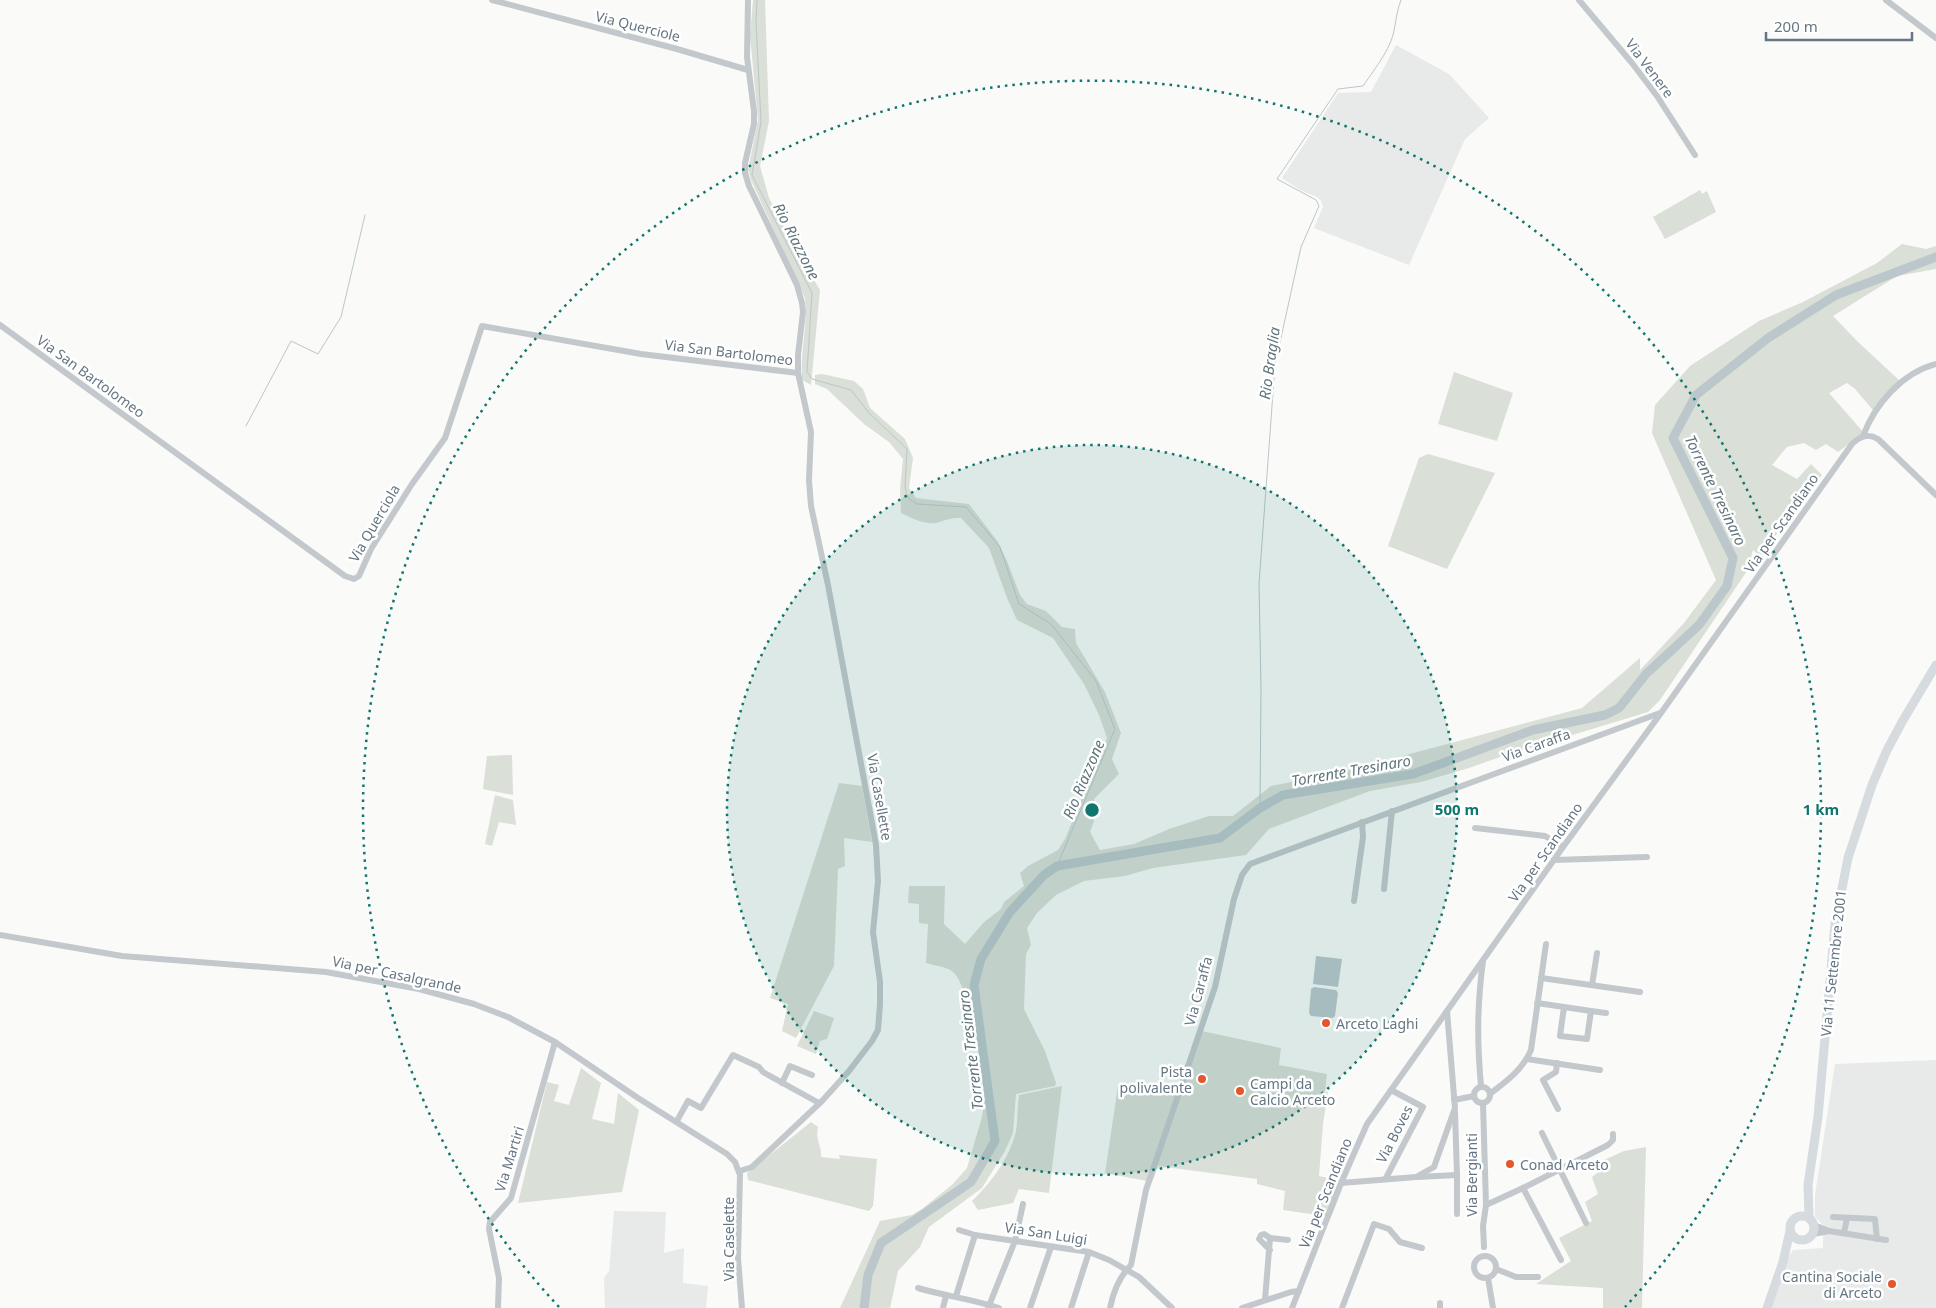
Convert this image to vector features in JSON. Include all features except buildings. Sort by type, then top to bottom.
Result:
[{"type":"main road","name":"Via 11 Settembre 2001","points":[[1767,1308],[1783,1262],[1792,1220],[1802,1212],[1808,1191],[1818,1117],[1835,924],[1848,858],[1872,785],[1887,750],[1936,665]]},
{"type":"main road","name":"Via 11 Settembre 2001","points":[[1808,1191],[1812,1225]]},
{"type":"main road","points":[[1790,1231],[1794,1238],[1807,1240],[1812,1225],[1799,1216]]},
{"type":"main road","name":"Via 11 Settembre 2001","points":[[1783,1262],[1799,1240]]},
{"type":"street","name":"Via Querciole","points":[[492,0],[748,70]]},
{"type":"street","name":"Via San Bartolomeo","points":[[482,326],[641,354],[798,373],[802,303],[797,285],[749,186],[745,173],[746,156],[754,117],[746,37],[748,0]]},
{"type":"street","name":"Via Venere","points":[[1579,0],[1637,70],[1695,156]]},
{"type":"street","points":[[1886,0],[1936,38]]},
{"type":"street","name":"Via San Bartolomeo","points":[[0,325],[169,446]]},
{"type":"street","name":"Via Querciola","points":[[169,446],[354,580],[359,576],[371,550],[412,484],[444,438],[482,326]]},
{"type":"street","name":"Via per Scandiano","points":[[1292,1308],[1341,1183],[1367,1124],[1563,846],[1661,713],[1852,444],[1863,436],[1868,424],[1888,396],[1904,378],[1916,371],[1936,364]]},
{"type":"street","name":"Via Casellette","points":[[740,1171],[752,1167],[819,1103],[849,1071],[878,1030],[880,1004],[880,982],[873,932],[878,881],[876,845],[828,585],[811,506],[809,480],[811,432],[798,373]]},
{"type":"street","points":[[1863,436],[1873,436],[1878,439],[1936,495]]},
{"type":"street","name":"Via Caraffa","points":[[1110,1308],[1112,1296],[1133,1260],[1146,1190],[1214,987],[1242,875],[1250,864],[1661,713]]},
{"type":"street","points":[[1384,889],[1392,811]]},
{"type":"street","points":[[1354,901],[1363,837],[1362,822]]},
{"type":"street","points":[[1476,828],[1545,836],[1563,846]]},
{"type":"street","points":[[1554,860],[1647,857]]},
{"type":"street","name":"Via per Casalgrande","points":[[0,935],[122,956],[291,968],[357,977],[419,989],[482,1006],[508,1017],[555,1042],[638,1098],[727,1154],[740,1171]]},
{"type":"street","points":[[1474,1096],[1476,1100],[1483,1103],[1488,1101],[1491,1093],[1508,1080],[1528,1059],[1531,1050],[1546,944]]},
{"type":"street","points":[[1592,985],[1596,953]]},
{"type":"street","points":[[1481,1086],[1477,1034],[1484,960]]},
{"type":"street","points":[[1541,978],[1640,992]]},
{"type":"street","points":[[1467,984],[1480,988]]},
{"type":"street","points":[[1537,1003],[1606,1013]]},
{"type":"street","points":[[1564,1007],[1560,1036],[1587,1039],[1591,1011]]},
{"type":"street","points":[[1447,1011],[1455,1108],[1457,1214]]},
{"type":"street","name":"Via Martiri","points":[[498,1308],[500,1287],[489,1228],[490,1222],[511,1198],[555,1042]]},
{"type":"street","points":[[678,1119],[688,1101],[701,1108],[732,1055],[759,1067],[763,1072],[819,1103]]},
{"type":"street","points":[[1528,1059],[1600,1070]]},
{"type":"street","points":[[1557,1063],[1556,1072],[1543,1080],[1558,1109]]},
{"type":"street","points":[[782,1083],[790,1066],[812,1075]]},
{"type":"street","points":[[1474,1096],[1476,1088],[1481,1086],[1486,1087],[1491,1093]]},
{"type":"street","name":"Via Boves","points":[[1386,1178],[1423,1107],[1391,1090]]},
{"type":"street","points":[[1454,1100],[1474,1096]]},
{"type":"street","name":"Via Bergianti","points":[[1483,1103],[1486,1205],[1483,1226],[1484,1247],[1486,1257],[1494,1260],[1496,1269]]},
{"type":"street","points":[[1416,1177],[1434,1167],[1455,1108]]},
{"type":"street","points":[[1542,1134],[1586,1223]]},
{"type":"street","points":[[1486,1205],[1608,1145],[1613,1140],[1614,1134]]},
{"type":"street","name":"Via Caselette","points":[[740,1171],[738,1258],[742,1308]]},
{"type":"street","points":[[1341,1183],[1386,1178],[1456,1175]]},
{"type":"street","points":[[1523,1188],[1561,1260]]},
{"type":"street","points":[[988,1306],[1015,1241],[1023,1204]]},
{"type":"street","points":[[1834,1217],[1875,1219],[1877,1239]]},
{"type":"street","points":[[1844,1232],[1847,1218]]},
{"type":"street","points":[[1342,1308],[1374,1224],[1389,1229],[1400,1242],[1422,1248]]},
{"type":"street","points":[[1812,1225],[1828,1231],[1886,1240]]},
{"type":"street","name":"Via San Luigi","points":[[959,1230],[976,1235],[1089,1252],[1109,1260],[1144,1280],[1172,1308]]},
{"type":"street","points":[[1270,1250],[1259,1237],[1264,1234],[1270,1238],[1288,1240]]},
{"type":"street","points":[[956,1296],[976,1235]]},
{"type":"street","points":[[1265,1300],[1270,1238]]},
{"type":"street","points":[[1030,1308],[1051,1247]]},
{"type":"street","points":[[1071,1308],[1089,1252]]},
{"type":"street","points":[[1486,1257],[1475,1262],[1474,1268],[1479,1276],[1488,1278],[1494,1274],[1496,1269],[1516,1277],[1538,1277]]},
{"type":"street","points":[[1488,1278],[1494,1308]]},
{"type":"street","points":[[918,1288],[999,1308]]},
{"type":"street","points":[[1242,1308],[1299,1291]]},
{"type":"street","points":[[943,1308],[946,1296]]},
{"type":"shaded area","points":[[753,0],[765,0],[769,121],[760,166],[769,198],[820,290],[811,385],[802,380],[806,319],[805,298],[748,170],[758,120],[750,36]]},
{"type":"shaded area","points":[[1396,45],[1449,74],[1489,118],[1465,139],[1409,265],[1314,228],[1323,207],[1321,201],[1282,178],[1338,93],[1371,92]]},
{"type":"shaded area","points":[[1700,190],[1702,194],[1707,191],[1716,212],[1665,239],[1653,217]]},
{"type":"shaded area","points":[[1902,244],[1926,249],[1936,246],[1936,269],[1897,276],[1833,316],[1900,381],[1873,410],[1855,389],[1847,383],[1829,393],[1864,433],[1838,452],[1826,444],[1816,450],[1804,443],[1787,447],[1772,465],[1797,479],[1811,464],[1822,475],[1760,556],[1753,550],[1747,571],[1660,700],[1648,712],[1421,782],[1370,791],[1269,829],[1246,855],[1153,868],[1125,876],[1084,881],[1056,895],[1037,913],[1027,928],[1031,945],[1026,954],[1024,1009],[1045,1051],[1056,1083],[1055,1086],[1016,1094],[1013,1133],[1005,1151],[982,1188],[929,1227],[920,1247],[898,1271],[890,1308],[840,1308],[880,1221],[912,1215],[953,1184],[967,1168],[982,1117],[986,1088],[975,1061],[980,1052],[971,991],[964,992],[958,977],[951,970],[926,963],[928,924],[919,923],[919,904],[908,903],[909,886],[945,886],[944,924],[965,944],[984,922],[1001,909],[1004,902],[1024,886],[1020,873],[1028,866],[1058,850],[1065,839],[1107,738],[1099,715],[1084,684],[1053,638],[1017,620],[989,548],[961,518],[927,523],[901,513],[900,489],[903,459],[889,442],[864,424],[827,389],[815,384],[815,375],[822,374],[854,381],[863,389],[870,408],[905,439],[913,458],[909,488],[916,498],[969,504],[998,542],[1020,595],[1027,604],[1046,611],[1062,627],[1075,629],[1076,643],[1105,692],[1121,733],[1112,759],[1119,774],[1094,799],[1094,821],[1090,832],[1100,850],[1134,844],[1169,829],[1209,816],[1233,816],[1271,786],[1342,772],[1582,708],[1640,658],[1640,670],[1684,623],[1716,580],[1652,433],[1655,405],[1690,366],[1759,321],[1803,302],[1877,263]]},
{"type":"shaded area","points":[[1454,372],[1513,393],[1497,441],[1438,424]]},
{"type":"shaded area","points":[[1428,454],[1495,473],[1447,569],[1388,546],[1419,458]]},
{"type":"shaded area","points":[[512,755],[513,795],[483,789],[487,756]]},
{"type":"shaded area","points":[[839,783],[862,786],[872,842],[844,838],[845,866],[838,869],[834,966],[796,1038],[782,1031],[788,1004],[770,998]]},
{"type":"shaded area","points":[[495,795],[513,800],[516,825],[499,822],[492,846],[485,844]]},
{"type":"shaded area","points":[[1316,956],[1342,959],[1338,987],[1313,984]]},
{"type":"shaded area","points":[[1314,987],[1336,990],[1338,993],[1335,1016],[1333,1018],[1311,1016],[1309,1013],[1311,989]]},
{"type":"shaded area","points":[[814,1011],[834,1018],[827,1039],[820,1041],[816,1054],[797,1046]]},
{"type":"shaded area","points":[[1202,1031],[1281,1048],[1279,1065],[1327,1074],[1325,1091],[1328,1092],[1323,1124],[1319,1176],[1345,1182],[1331,1217],[1283,1210],[1285,1191],[1257,1184],[1257,1179],[1158,1166],[1152,1182],[1105,1173],[1118,1086],[1177,1095]]},
{"type":"shaded area","points":[[1936,1060],[1936,1308],[1770,1308],[1785,1262],[1793,1250],[1823,1248],[1823,1225],[1815,1217],[1815,1195],[1835,1064]]},
{"type":"shaded area","points":[[581,1068],[601,1083],[592,1119],[614,1124],[618,1093],[639,1110],[622,1192],[518,1203],[547,1082],[559,1085],[554,1101],[569,1105]]},
{"type":"shaded area","points":[[1062,1086],[1049,1193],[1019,1189],[1013,1203],[978,1210],[972,1201],[999,1169],[1013,1141],[1017,1126],[1019,1095]]},
{"type":"shaded area","points":[[811,1122],[818,1127],[817,1136],[821,1157],[840,1159],[839,1155],[877,1159],[873,1206],[869,1211],[748,1180],[747,1173]]},
{"type":"shaded area","points":[[1646,1147],[1642,1308],[1603,1308],[1603,1288],[1536,1284],[1571,1261],[1559,1238],[1592,1221],[1585,1202],[1598,1194],[1592,1177],[1603,1169],[1602,1161],[1624,1151]]},
{"type":"shaded area","points":[[614,1211],[666,1212],[664,1253],[684,1248],[683,1283],[708,1286],[706,1308],[605,1308],[604,1278],[609,1271]]},
{"type":"waterway","name":"Rio Riazzone","points":[[757,0],[756,22],[761,122],[752,175],[812,293],[807,372],[812,379],[851,390],[869,413],[907,449],[905,487],[908,498],[917,504],[966,507],[1000,547],[1019,604],[1051,624],[1096,681],[1115,729],[1057,866]]},
{"type":"waterway","name":"Rio Braglia","points":[[1260,808],[1261,687],[1259,584],[1275,365],[1301,247],[1319,206],[1316,200],[1277,179],[1338,89],[1363,86],[1376,68],[1391,42],[1401,0]]},
{"type":"waterway","points":[[246,426],[291,341],[318,354],[341,317],[365,215]]},
{"type":"waterway","name":"Torrente Tresinaro","points":[[864,1308],[868,1275],[881,1243],[971,1182],[995,1141],[974,985],[981,959],[1010,912],[1044,875],[1057,866],[1220,838],[1260,808],[1283,795],[1413,774],[1533,730],[1605,715],[1619,708],[1646,674],[1699,625],[1727,586],[1733,558],[1673,438],[1696,395],[1768,338],[1836,295],[1936,257]]},
{"type":"place","name":"Arceto Laghi","points":[[1326,1023]]},
{"type":"place","name":"Pista polivalente","points":[[1202,1079]]},
{"type":"place","name":"Campi da Calcio Arceto","points":[[1240,1091]]},
{"type":"place","name":"Conad Arceto","points":[[1510,1164]]},
{"type":"place","name":"Cantina Sociale di Arceto","points":[[1892,1284]]}]
